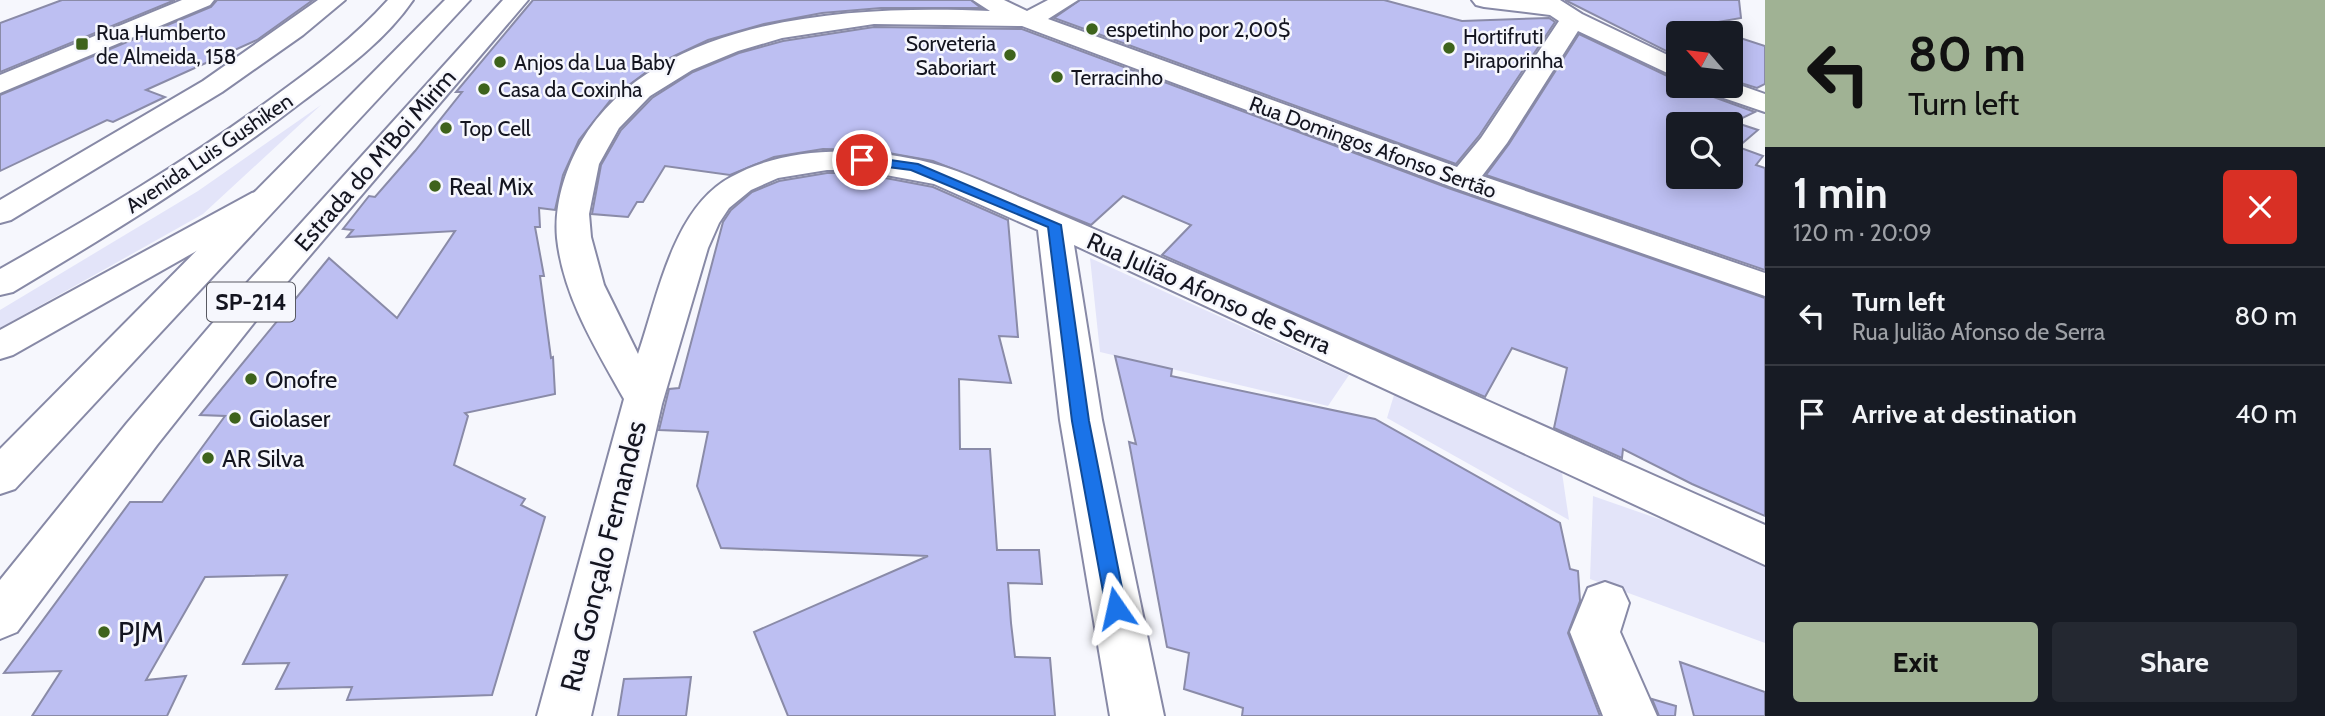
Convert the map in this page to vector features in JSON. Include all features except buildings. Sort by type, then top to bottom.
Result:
[{"type":"street","points":[[0,85],[202,0]]},
{"type":"street","points":[[0,213],[90,163],[226,76],[333,0]]},
{"type":"street","name":"Avenida Luis Gushiken","points":[[0,284],[170,183],[247,132],[353,48],[401,0]]},
{"type":"street","name":"Estrada do M'Boi Mirim","points":[[0,477],[263,200],[458,0]]},
{"type":"street","name":"Estrada do M'Boi Mirim","points":[[0,617],[142,434],[284,263],[516,0]]},
{"type":"street","name":"Rua Domingos Afonso Sertão","points":[[985,0],[1028,20],[1463,180],[1765,285]]},
{"type":"street","points":[[642,396],[602,324],[581,268],[573,215],[583,166],[597,136],[616,112],[677,66],[721,47],[773,33],[875,17],[1028,20],[1066,0]]},
{"type":"street","points":[[1484,0],[1557,9],[1666,64]]},
{"type":"street","points":[[1463,180],[1492,143],[1557,9]]},
{"type":"street","points":[[1743,96],[1765,104]]},
{"type":"street","name":"Rua Julião Afonso de Serra","points":[[642,396],[697,232],[718,201],[743,183],[772,170],[824,162],[862,160],[913,166],[1189,283],[1765,546]]},
{"type":"street","points":[[0,346],[263,200]]},
{"type":"street","points":[[1054,225],[1081,421],[1137,716]]},
{"type":"street","name":"Rua Gonçalo Fernandes","points":[[564,716],[642,396]]},
{"type":"street","points":[[1605,603],[1595,632],[1630,716]]},
{"type":"shaded area","points":[[321,105],[203,214],[0,328],[0,310],[198,191]]},
{"type":"shaded area","points":[[1090,258],[1349,375],[1328,406],[1100,352]]},
{"type":"shaded area","points":[[1394,395],[1561,466],[1569,520],[1387,418]]},
{"type":"shaded area","points":[[1593,496],[1765,556],[1765,643],[1590,579]]},
{"type":"place","name":"espetinho por 2,00$","points":[[1092,29]]},
{"type":"place","name":"Rua Humberto de Almeida, 158","points":[[82,44]]},
{"type":"place","name":"Hortifruti Piraporinha","points":[[1449,48]]},
{"type":"place","name":"Sorveteria Saboriart","points":[[1010,55]]},
{"type":"place","name":"Anjos da Lua Baby","points":[[500,62]]},
{"type":"place","name":"Terracinho","points":[[1057,77]]},
{"type":"place","name":"Casa da Coxinha","points":[[484,89]]},
{"type":"place","name":"Top Cell","points":[[446,128]]},
{"type":"place","name":"Real Mix","points":[[435,186]]},
{"type":"place","name":"Onofre","points":[[251,379]]},
{"type":"place","name":"Giolaser","points":[[235,418]]},
{"type":"place","name":"AR Silva","points":[[208,458]]},
{"type":"place","name":"PJM","points":[[104,632]]},
{"type":"route","points":[[862,160],[913,166],[945,177],[1054,225],[1081,421],[1116,608]]}]
